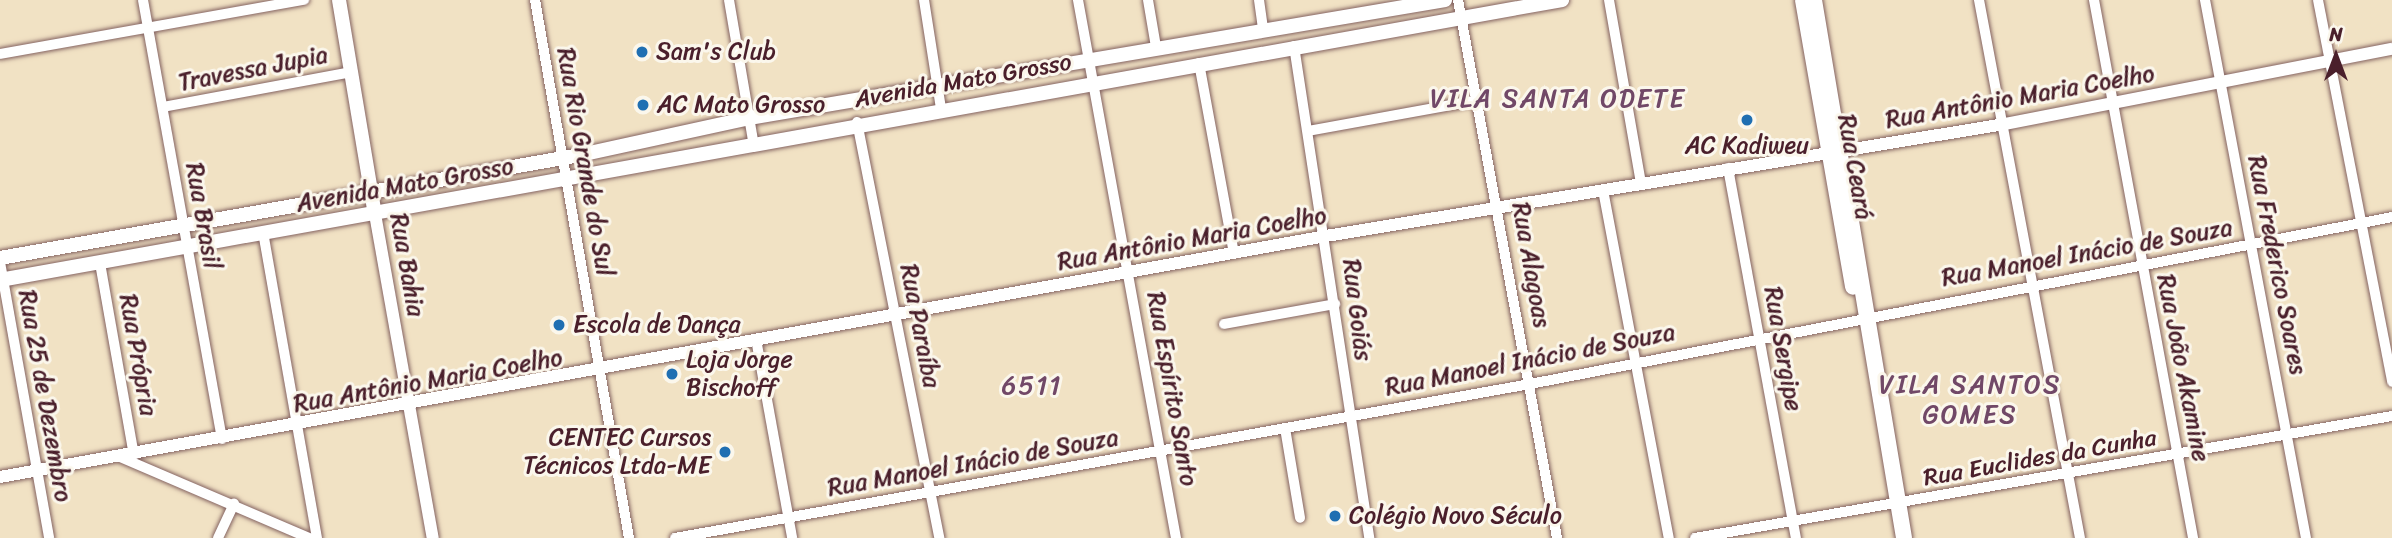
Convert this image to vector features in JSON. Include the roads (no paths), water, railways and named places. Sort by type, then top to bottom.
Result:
[{"type":"main road","name":"Rua Bahia","points":[[339,0],[375,214]]},
{"type":"main road","name":"Avenida Mato Grosso","points":[[0,260],[564,158],[749,118],[1444,0]]},
{"type":"main road","name":"Avenida Mato Grosso","points":[[1,280],[567,180],[858,122],[1562,0]]},
{"type":"main road","name":"Rua Ceará","points":[[1803,0],[1835,148]]},
{"type":"main road","name":"Rua Ceará","points":[[1814,0],[1835,148],[1904,538]]},
{"type":"main road","points":[[1269,29],[1287,47],[1301,23]]},
{"type":"street","name":"Rua Brasil","points":[[143,0],[222,439]]},
{"type":"street","points":[[0,54],[304,0]]},
{"type":"street","name":"Rua Rio Grande do Sul","points":[[535,0],[629,538]]},
{"type":"street","points":[[729,0],[753,141]]},
{"type":"street","points":[[924,0],[941,108]]},
{"type":"street","name":"Rua Espírito Santo","points":[[1078,0],[1130,272],[1176,538]]},
{"type":"street","points":[[1148,0],[1156,47]]},
{"type":"street","points":[[1259,0],[1269,29]]},
{"type":"street","name":"Rua Alagoas","points":[[1458,0],[1499,206],[1557,538]]},
{"type":"street","points":[[1609,0],[1642,183]]},
{"type":"street","points":[[1979,0],[2005,124],[2031,285],[2080,538]]},
{"type":"street","name":"Rua João Akamine","points":[[2094,0],[2116,103],[2142,264],[2193,538]]},
{"type":"street","name":"Rua Frederico Soares","points":[[2205,0],[2306,538]]},
{"type":"street","points":[[2318,0],[2392,382]]},
{"type":"street","name":"Rua Goiás","points":[[1287,47],[1308,131],[1369,538]]},
{"type":"street","name":"Rua Antônio Maria Coelho","points":[[0,478],[601,372],[896,312],[1325,236],[1835,148],[2005,124],[2392,49]]},
{"type":"street","points":[[1199,63],[1234,254]]},
{"type":"street","name":"Travessa Jupia","points":[[163,107],[351,72]]},
{"type":"street","points":[[1308,131],[1479,100]]},
{"type":"street","name":"Rua Paraíba","points":[[858,122],[939,538]]},
{"type":"street","name":"Rua Sergipe","points":[[1728,168],[1796,538]]},
{"type":"street","points":[[1603,190],[1669,538]]},
{"type":"street","name":"Rua Bahia","points":[[375,214],[433,538]]},
{"type":"street","name":"Rua Manoel Inácio de Souza","points":[[675,538],[1530,384],[1760,336],[2392,218]]},
{"type":"street","points":[[263,232],[317,538]]},
{"type":"street","name":"Rua 25 de Dezembro","points":[[0,260],[1,280],[51,537]]},
{"type":"street","name":"Rua Própria","points":[[100,262],[134,455]]},
{"type":"street","points":[[1224,324],[1335,304]]},
{"type":"street","points":[[756,339],[792,538]]},
{"type":"street","name":"Rua Euclides da Cunha","points":[[1695,538],[2179,456],[2392,416]]},
{"type":"street","points":[[1284,428],[1300,518]]},
{"type":"street","points":[[120,457],[234,503],[309,538]]},
{"type":"street","points":[[218,538],[234,503]]},
{"type":"place","name":"Sam's Club","points":[[642,52]]},
{"type":"place","name":"AC Mato Grosso","points":[[643,105]]},
{"type":"place","name":"AC Kadiweu","points":[[1747,120]]},
{"type":"place","name":"Escola de Dança","points":[[559,325]]},
{"type":"place","name":"Loja Jorge Bischoff","points":[[672,374]]},
{"type":"place","name":"CENTEC Cursos Técnicos Ltda-ME","points":[[725,452]]},
{"type":"place","name":"Colégio Novo Século","points":[[1335,516]]},
{"type":"district","name":"VILA SANTA ODETE","points":[[1558,99]]},
{"type":"district","name":"6511","points":[[1032,386]]},
{"type":"district","name":"VILA SANTOS GOMES","points":[[1970,400]]}]
